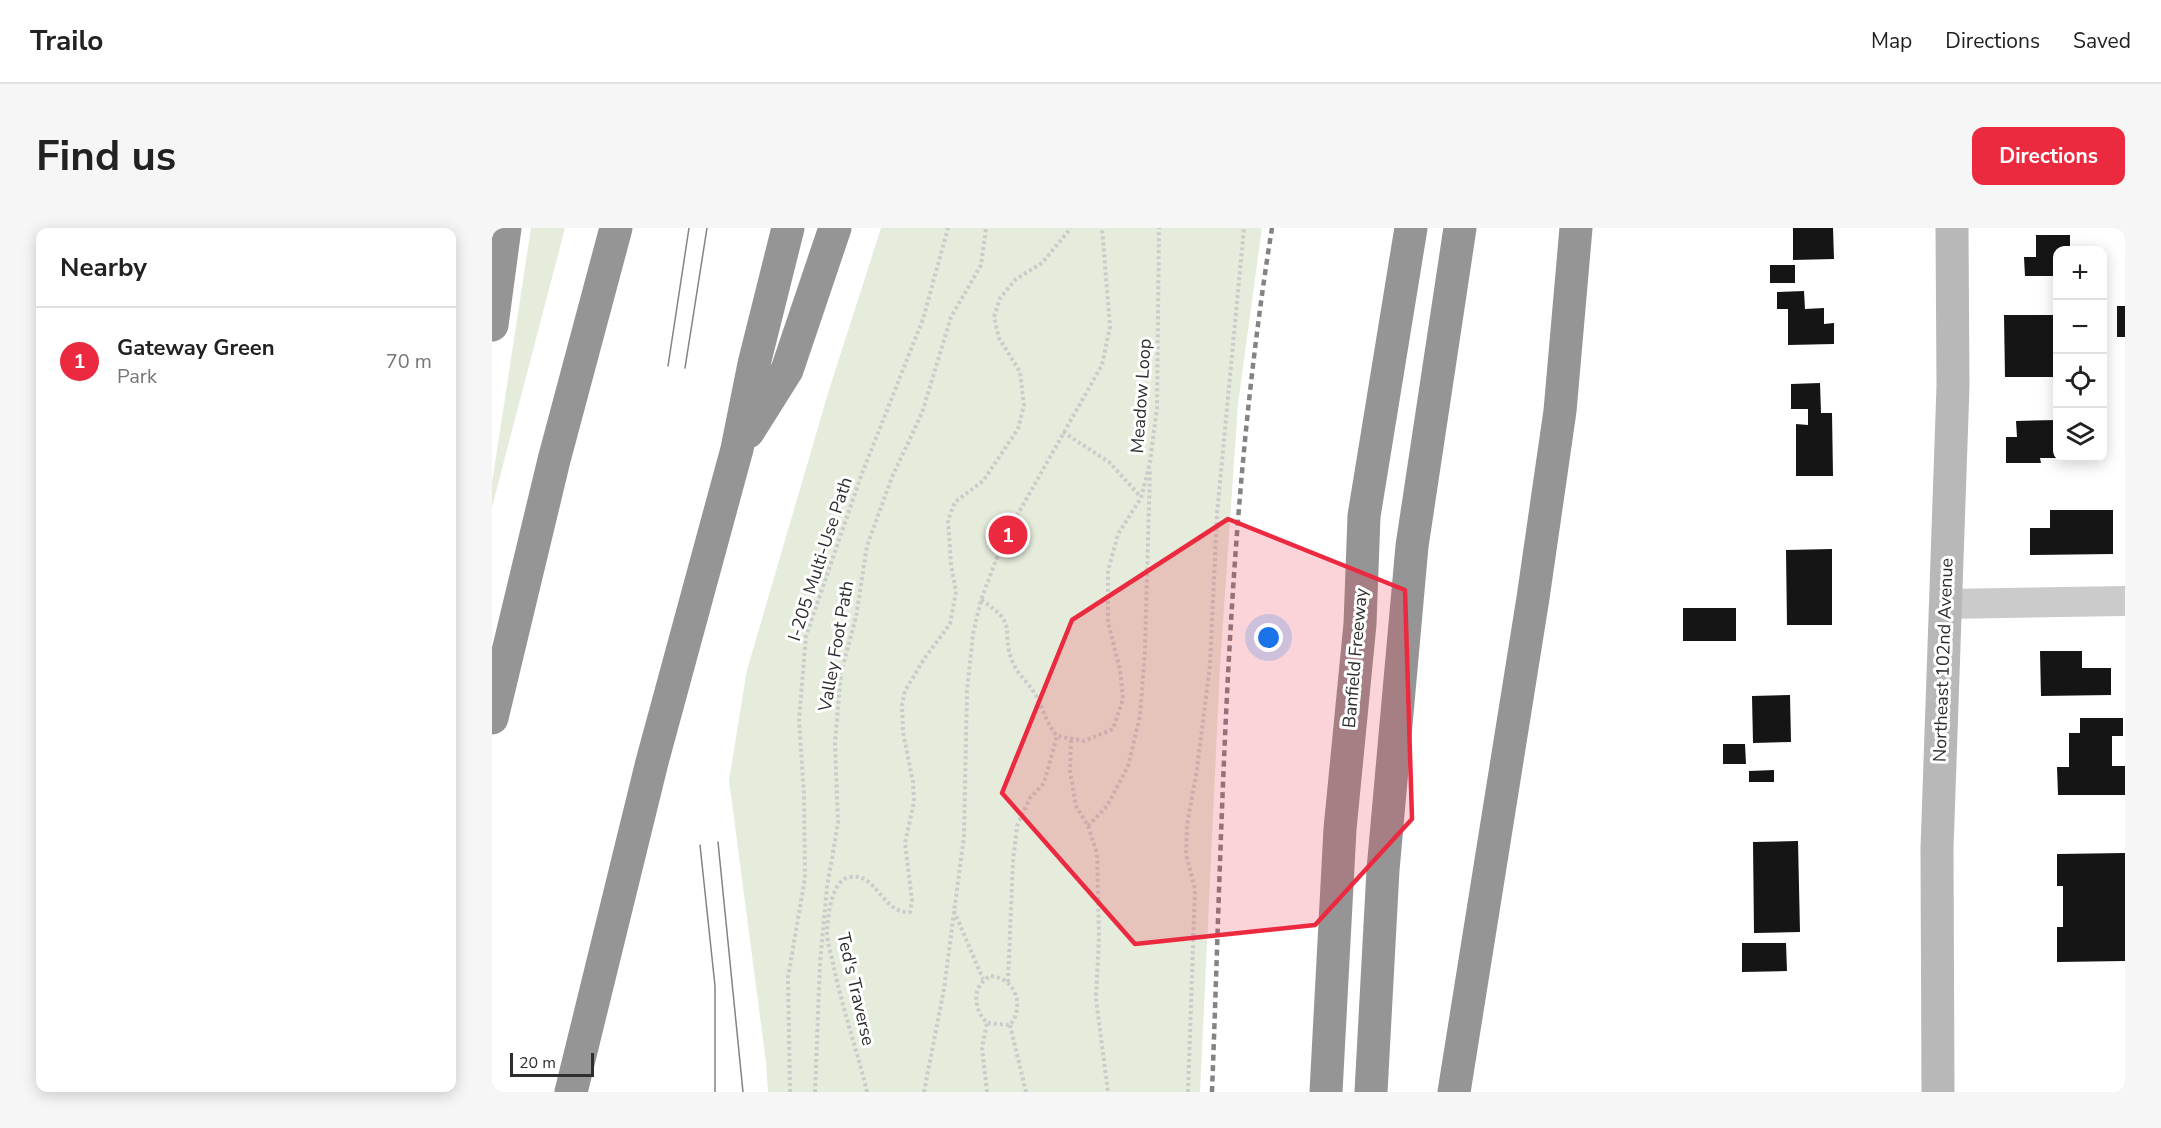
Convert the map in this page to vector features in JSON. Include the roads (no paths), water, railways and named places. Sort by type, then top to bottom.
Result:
[{"type":"highway","points":[[492,325],[505,228]]},
{"type":"highway","points":[[492,718],[554,460],[616,228]]},
{"type":"highway","points":[[571,1092],[652,762],[737,448],[754,364],[788,228]]},
{"type":"highway","points":[[737,448],[787,370],[835,228]]},
{"type":"highway","name":"Banfield Freeway","points":[[1326,1092],[1340,829],[1360,624],[1364,516],[1411,228]]},
{"type":"highway","points":[[1371,1092],[1383,870],[1412,546],[1460,228]]},
{"type":"highway","points":[[1454,1092],[1533,598],[1560,411],[1576,228]]},
{"type":"main road","name":"Northeast 102nd Avenue","points":[[1938,1092],[1937,849],[1953,386],[1952,228]]},
{"type":"street","points":[[1944,604],[2125,601]]},
{"type":"tram line","points":[[668,366],[689,228]]},
{"type":"tram line","points":[[685,368],[707,228]]},
{"type":"tram line","points":[[718,842],[743,1092]]},
{"type":"tram line","points":[[700,845],[715,986],[715,1092]]},
{"type":"railway","points":[[1212,1092],[1224,767],[1236,551],[1257,335],[1272,228]]},
{"type":"place","name":"Gateway Green","points":[[1008,535]]}]
